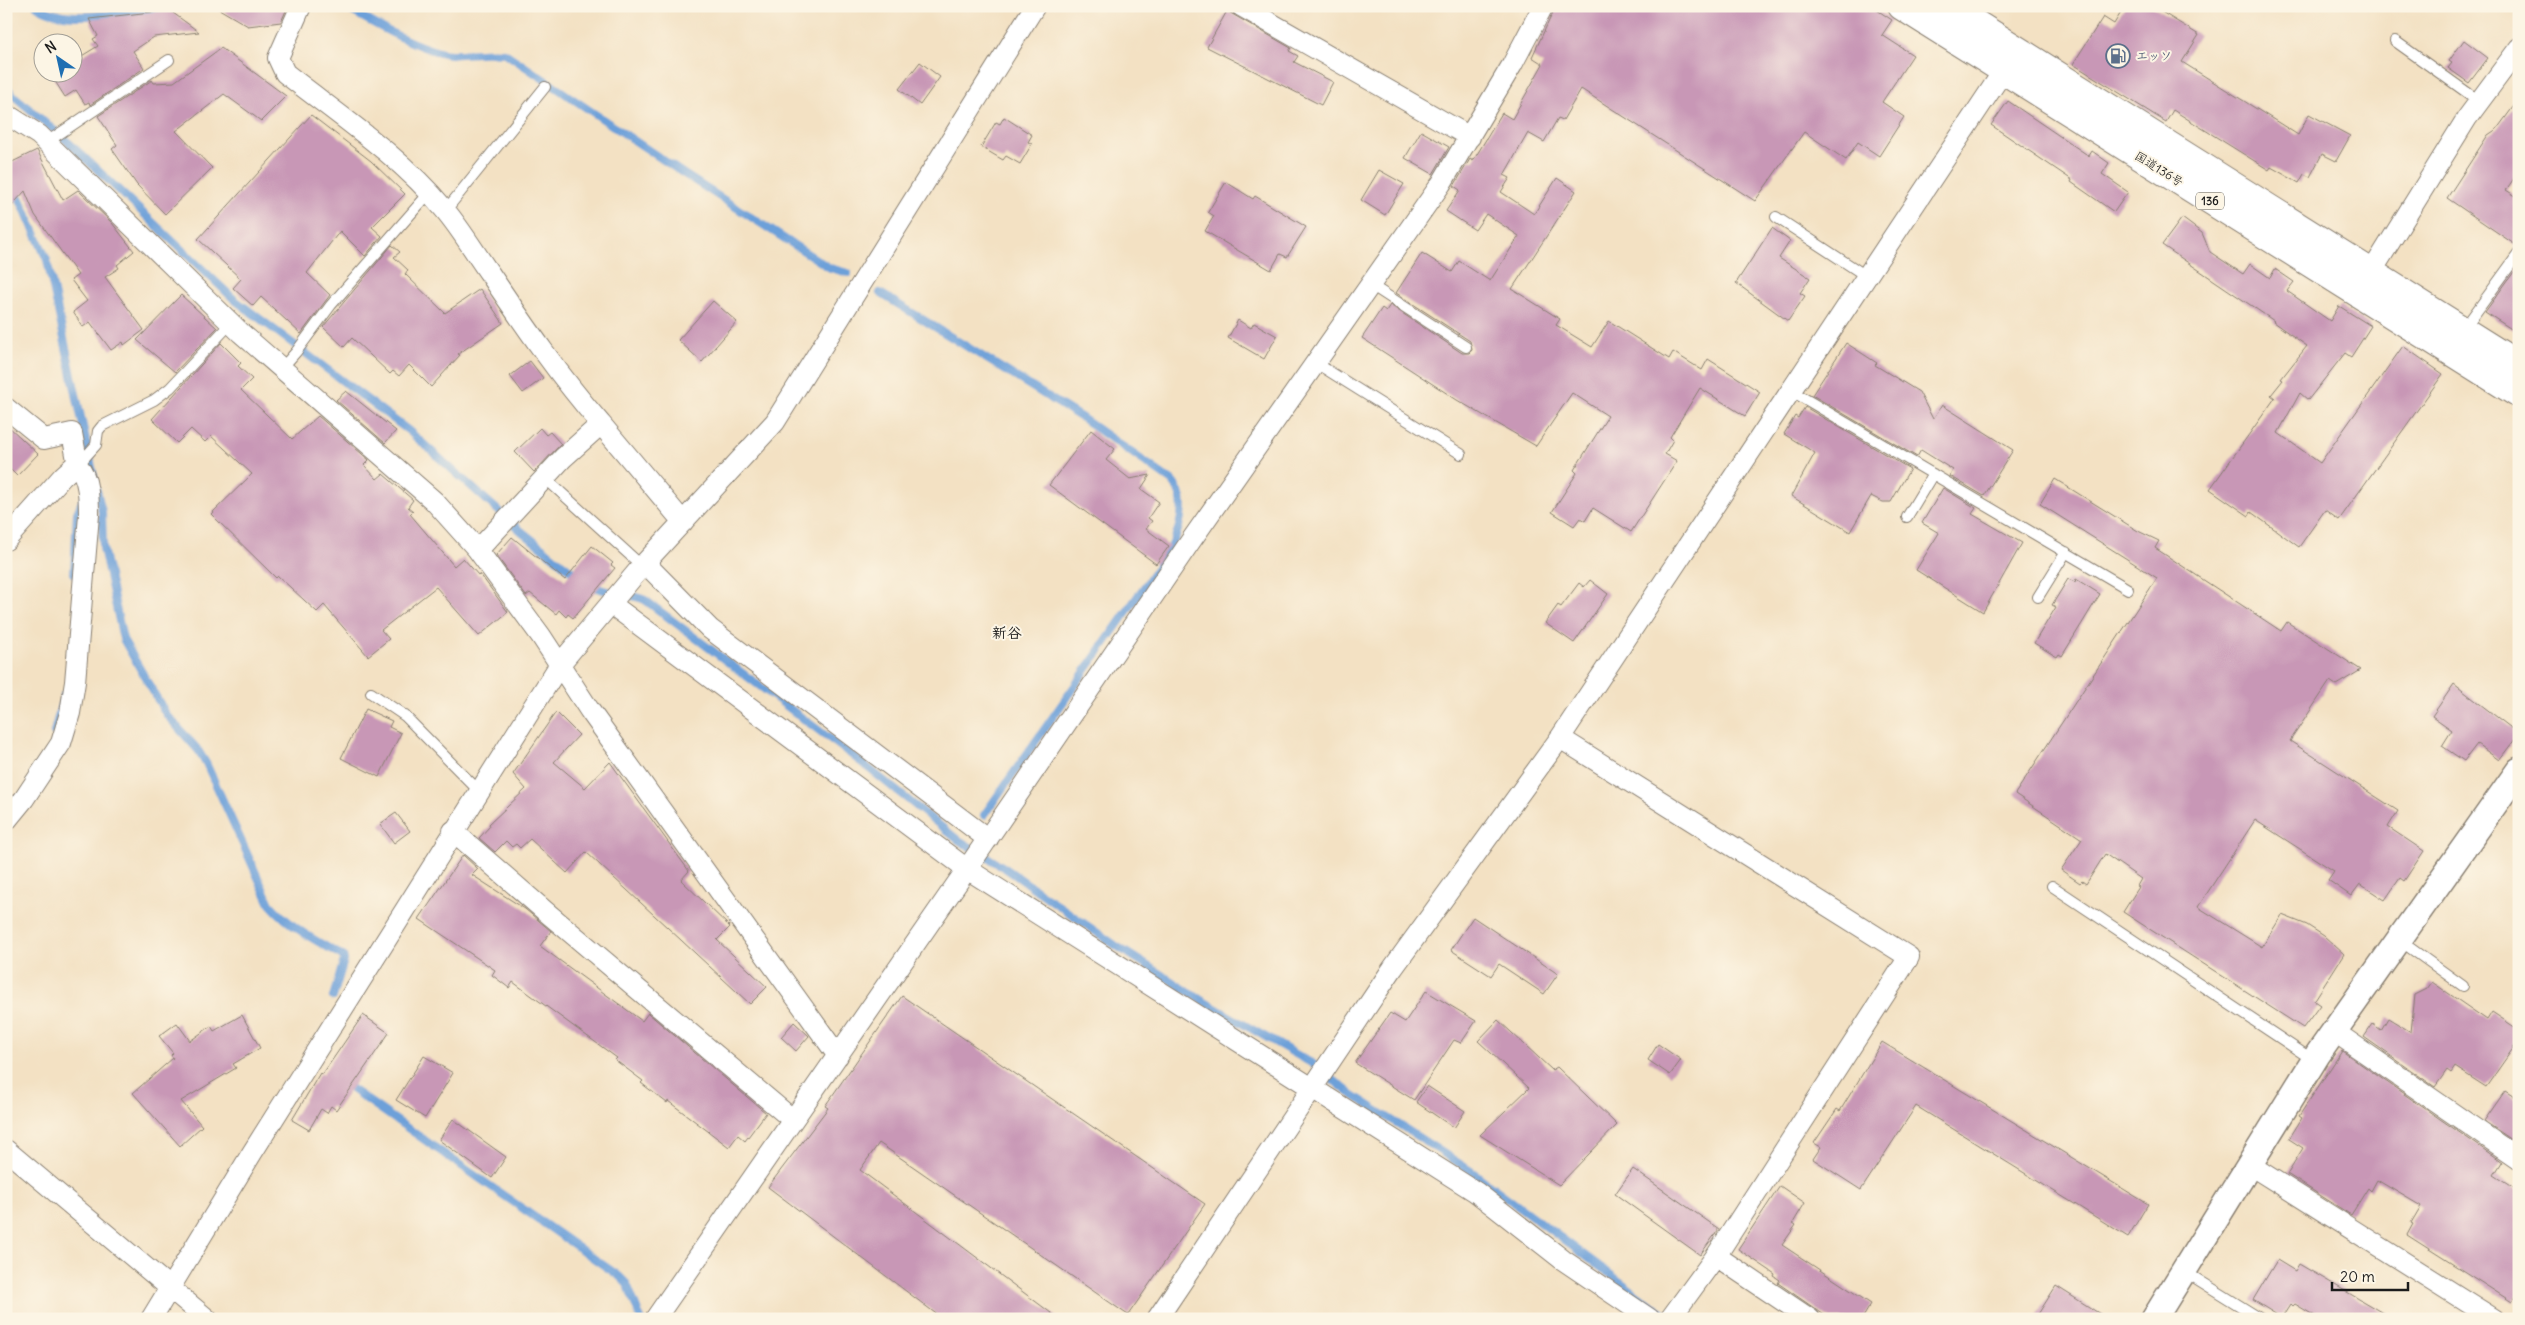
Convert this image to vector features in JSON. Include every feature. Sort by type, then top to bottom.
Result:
[{"type":"highway","name":"国道136号","points":[[1902,6],[2004,70],[2364,284],[2462,331],[2519,366]]},
{"type":"highway","name":"国道136号","points":[[1947,6],[2364,284],[2519,394]]},
{"type":"street","points":[[301,6],[278,58],[285,74],[391,156],[430,192],[446,210],[540,346],[601,424],[683,522]]},
{"type":"street","points":[[151,1319],[560,664],[640,569],[775,422],[1035,6]]},
{"type":"street","points":[[1241,6],[1470,137]]},
{"type":"street","points":[[655,1319],[1371,285],[1470,137],[1543,6]]},
{"type":"street","points":[[2364,284],[2479,101],[2519,48]]},
{"type":"street","points":[[1157,1319],[1393,968],[1560,738],[2004,70]]},
{"type":"street","points":[[6,114],[29,127],[47,142],[231,323],[434,502],[478,550],[560,664],[596,719],[838,1056]]},
{"type":"street","points":[[6,408],[44,439],[72,433],[78,466],[89,496],[75,682],[70,713],[60,743],[24,799],[6,821]]},
{"type":"street","points":[[478,550],[563,458],[601,424]]},
{"type":"street","points":[[6,540],[64,476],[73,467],[78,466]]},
{"type":"street","points":[[640,569],[710,629],[988,839]]},
{"type":"street","points":[[611,603],[967,869],[1476,1192],[1563,1260],[1650,1319]]},
{"type":"street","points":[[1560,738],[1909,957],[1716,1256],[1670,1319]]},
{"type":"street","points":[[2154,1319],[2334,1032],[2519,770]]},
{"type":"street","points":[[454,831],[544,911],[793,1120]]},
{"type":"street","points":[[2334,1032],[2519,1159]]},
{"type":"street","points":[[6,1150],[207,1319]]},
{"type":"street","points":[[2250,1165],[2494,1319]]},
{"type":"street","points":[[1716,1256],[1810,1319]]},
{"type":"lane","points":[[2395,41],[2479,101]]},
{"type":"lane","points":[[47,142],[169,60]]},
{"type":"lane","points":[[446,210],[545,87]]},
{"type":"lane","points":[[282,368],[331,305],[430,192]]},
{"type":"lane","points":[[1776,217],[1866,276]]},
{"type":"lane","points":[[2462,331],[2519,252]]},
{"type":"lane","points":[[1371,285],[1466,347]]},
{"type":"lane","points":[[78,466],[96,445],[98,431],[102,426],[154,400],[170,388],[231,323]]},
{"type":"lane","points":[[1316,364],[1461,454]]},
{"type":"lane","points":[[1790,390],[2128,588]]},
{"type":"lane","points":[[1908,517],[1933,474]]},
{"type":"lane","points":[[545,478],[640,569]]},
{"type":"lane","points":[[2038,597],[2066,552]]},
{"type":"lane","points":[[371,693],[405,716],[479,791]]},
{"type":"lane","points":[[2052,886],[2315,1061]]},
{"type":"lane","points":[[2399,940],[2462,986]]},
{"type":"lane","points":[[2184,1271],[2261,1319]]},
{"type":"building","points":[[214,6],[288,6],[281,22],[248,26]]},
{"type":"building","points":[[1556,6],[1871,6],[1892,20],[1882,35],[1913,55],[1882,102],[1904,117],[1879,156],[1858,142],[1846,160],[1804,132],[1755,201],[1581,89],[1563,120],[1558,118],[1544,142],[1528,133],[1504,175],[1510,178],[1501,192],[1534,214],[1557,178],[1576,191],[1512,289],[1560,319],[1556,325],[1592,347],[1609,321],[1669,359],[1673,352],[1702,370],[1708,359],[1760,392],[1745,416],[1700,388],[1670,437],[1673,440],[1665,454],[1677,461],[1631,532],[1593,508],[1585,521],[1580,518],[1574,526],[1552,512],[1577,473],[1574,470],[1608,416],[1572,393],[1536,446],[1457,400],[1362,338],[1382,308],[1386,311],[1390,305],[1462,353],[1469,353],[1472,350],[1470,341],[1396,293],[1422,253],[1452,272],[1459,261],[1490,281],[1519,236],[1486,214],[1475,230],[1446,211],[1460,190],[1454,186],[1470,159],[1473,161],[1502,113],[1512,119],[1543,64],[1532,57]]},
{"type":"building","points":[[2125,6],[2152,6],[2199,35],[2182,62],[2298,135],[2309,114],[2350,136],[2336,161],[2322,154],[2310,177],[2304,174],[2299,183],[2271,167],[2269,170],[2173,110],[2166,122],[2073,64],[2103,17],[2114,24]]},
{"type":"building","points":[[169,10],[199,32],[154,37],[133,51],[144,68],[90,105],[89,102],[85,104],[76,90],[65,97],[56,82],[82,82],[82,56],[98,46],[93,39],[98,36],[89,19]]},
{"type":"building","points":[[1227,11],[1291,48],[1289,51],[1298,56],[1294,62],[1333,82],[1321,105],[1207,47]]},
{"type":"building","points":[[2464,40],[2488,58],[2469,83],[2448,68],[2452,63],[2449,61]]},
{"type":"building","points":[[221,48],[286,96],[261,121],[224,94],[176,131],[212,168],[165,214],[137,185],[112,149],[117,145],[98,116],[152,80],[154,83],[174,82]]},
{"type":"building","points":[[920,62],[940,77],[920,105],[899,89]]},
{"type":"building","points":[[2519,99],[2519,171],[2506,190],[2519,198],[2517,246],[2447,198],[2488,135],[2497,129]]},
{"type":"building","points":[[2008,101],[2089,156],[2092,151],[2109,163],[2102,174],[2128,192],[2114,212],[2071,182],[2072,180],[1991,125]]},
{"type":"building","points":[[311,115],[371,161],[405,194],[372,227],[382,236],[365,256],[340,231],[307,273],[330,295],[301,334],[261,297],[253,306],[233,288],[241,279],[198,239]]},
{"type":"building","points":[[1004,117],[1032,135],[1028,142],[1032,144],[1020,164],[1006,156],[1003,160],[981,147],[996,122],[1000,124]]},
{"type":"building","points":[[1421,131],[1449,147],[1433,174],[1405,158]]},
{"type":"building","points":[[37,150],[63,200],[78,190],[112,223],[134,251],[117,265],[119,268],[105,277],[144,330],[124,345],[123,342],[111,350],[90,322],[83,327],[73,312],[87,301],[71,280],[78,275],[35,215],[25,191],[6,212],[6,165]]},
{"type":"building","points":[[1379,170],[1404,184],[1385,215],[1361,200]]},
{"type":"building","points":[[1226,182],[1253,199],[1255,196],[1306,227],[1287,257],[1280,254],[1271,270],[1205,231],[1214,216],[1208,212]]},
{"type":"building","points":[[2182,218],[2202,233],[2210,252],[2243,274],[2250,264],[2270,278],[2275,269],[2294,282],[2287,291],[2330,321],[2339,306],[2371,326],[2351,357],[2345,353],[2308,400],[2300,393],[2278,433],[2320,463],[2403,346],[2443,374],[2339,520],[2325,510],[2299,547],[2251,512],[2249,516],[2210,489],[2275,398],[2271,395],[2283,380],[2281,379],[2307,346],[2274,321],[2162,245]]},
{"type":"building","points":[[1772,228],[1790,241],[1779,258],[1810,278],[1800,293],[1805,296],[1788,321],[1736,283]]},
{"type":"building","points":[[392,245],[400,252],[394,257],[408,270],[405,274],[445,313],[480,289],[503,323],[458,354],[460,355],[431,387],[409,365],[399,376],[393,371],[390,374],[352,338],[344,347],[323,327]]},
{"type":"building","points":[[2519,265],[2519,334],[2485,312]]},
{"type":"building","points":[[181,295],[217,328],[175,372],[137,340]]},
{"type":"building","points":[[713,301],[737,322],[702,362],[678,340]]},
{"type":"building","points":[[1238,320],[1251,328],[1254,323],[1277,336],[1264,359],[1228,338]]},
{"type":"building","points":[[221,343],[241,363],[238,366],[252,379],[241,390],[292,439],[318,416],[369,460],[364,465],[377,479],[383,474],[413,500],[408,507],[413,511],[410,514],[454,566],[463,558],[479,576],[480,574],[508,612],[479,636],[436,587],[381,630],[389,639],[368,656],[324,605],[317,612],[278,576],[276,578],[211,514],[252,474],[211,436],[205,442],[191,429],[177,443],[152,419]]},
{"type":"building","points":[[1846,343],[1877,363],[1875,365],[1919,392],[1933,419],[1942,405],[2013,450],[1984,496],[1950,476],[1953,470],[1921,450],[1917,457],[1812,395]]},
{"type":"building","points":[[530,361],[543,378],[523,393],[510,376]]},
{"type":"building","points":[[346,391],[396,431],[385,443],[336,400]]},
{"type":"building","points":[[1805,407],[1910,469],[1891,502],[1883,502],[1871,496],[1850,532],[1791,496],[1815,453],[1784,434],[1795,416],[1798,418]]},
{"type":"building","points":[[6,424],[38,454],[17,476],[6,465]]},
{"type":"building","points":[[540,428],[546,435],[550,432],[561,444],[534,472],[515,452]]},
{"type":"building","points":[[1091,430],[1115,449],[1106,460],[1130,479],[1150,475],[1141,489],[1159,502],[1148,518],[1152,521],[1146,529],[1169,546],[1156,564],[1049,485]]},
{"type":"building","points":[[2055,479],[2138,531],[2159,541],[2155,548],[2281,631],[2287,622],[2361,670],[2336,685],[2330,681],[2290,741],[2398,811],[2388,827],[2424,851],[2404,881],[2400,878],[2385,900],[2360,884],[2351,896],[2328,880],[2334,871],[2255,820],[2198,907],[2262,947],[2282,915],[2307,925],[2324,936],[2344,954],[2314,1001],[2320,1005],[2303,1028],[2123,912],[2139,887],[2137,886],[2141,879],[2105,854],[2086,884],[2082,881],[2080,883],[2061,870],[2082,839],[2015,794],[2157,578],[2040,504]]},
{"type":"building","points":[[1943,488],[1976,508],[1972,514],[2022,543],[1983,612],[1916,570],[1939,533],[1922,523]]},
{"type":"building","points":[[512,537],[565,580],[592,546],[613,563],[611,565],[615,568],[573,618],[568,614],[566,617],[559,610],[556,614],[530,593],[526,596],[496,555]]},
{"type":"building","points":[[2068,579],[2075,582],[2076,579],[2100,594],[2062,656],[2059,654],[2057,657],[2034,643],[2056,607],[2052,605]]},
{"type":"building","points":[[1590,580],[1608,594],[1574,643],[1545,623],[1558,605],[1561,607],[1579,583],[1584,587]]},
{"type":"building","points":[[2454,684],[2519,734],[2499,760],[2477,744],[2464,761],[2442,746],[2452,730],[2432,716]]},
{"type":"building","points":[[366,709],[392,721],[389,727],[401,733],[379,777],[341,758]]},
{"type":"building","points":[[556,712],[579,735],[554,762],[585,788],[610,762],[689,871],[681,880],[730,927],[717,940],[767,987],[750,1004],[586,852],[567,873],[530,839],[520,848],[516,844],[512,847],[506,841],[495,852],[479,838],[490,826],[489,824],[526,789],[513,774]]},
{"type":"building","points":[[396,813],[410,831],[394,843],[380,824]]},
{"type":"building","points":[[463,855],[478,869],[472,875],[525,909],[551,931],[540,946],[642,1021],[648,1013],[766,1113],[745,1141],[738,1135],[729,1147],[641,1083],[643,1081],[615,1060],[617,1058],[513,982],[509,988],[492,975],[495,970],[419,919]]},
{"type":"building","points":[[1473,917],[1558,974],[1544,994],[1499,964],[1491,976],[1451,950]]},
{"type":"building","points":[[2432,982],[2487,1020],[2492,1012],[2519,1030],[2519,1040],[2486,1087],[2455,1067],[2451,1073],[2447,1070],[2435,1087],[2364,1037],[2373,1024],[2381,1030],[2388,1018],[2411,1032],[2415,995],[2427,989]]},
{"type":"building","points":[[1426,991],[1476,1021],[1461,1043],[1454,1040],[1414,1100],[1355,1063],[1390,1013],[1405,1022]]},
{"type":"building","points":[[902,996],[1205,1204],[1128,1315],[879,1143],[860,1170],[1059,1319],[943,1319],[768,1187],[828,1108],[825,1106]]},
{"type":"building","points":[[242,1015],[260,1048],[233,1064],[236,1068],[181,1101],[202,1126],[180,1146],[133,1093],[173,1058],[171,1055],[173,1053],[159,1036],[177,1023],[190,1041],[211,1026],[214,1031]]},
{"type":"building","points":[[363,1015],[389,1033],[336,1110],[331,1106],[327,1113],[321,1109],[309,1130],[292,1120],[320,1073],[322,1075]]},
{"type":"building","points":[[1498,1020],[1552,1070],[1557,1067],[1617,1125],[1559,1185],[1480,1135],[1529,1088],[1478,1041]]},
{"type":"building","points":[[794,1022],[809,1036],[796,1051],[781,1037]]},
{"type":"building","points":[[1882,1042],[2148,1204],[2128,1237],[1916,1106],[1861,1190],[1813,1159],[1821,1147],[1814,1143],[1837,1109],[1840,1111]]},
{"type":"building","points":[[1658,1044],[1681,1060],[1670,1075],[1648,1060]]},
{"type":"building","points":[[2342,1051],[2502,1162],[2494,1175],[2519,1191],[2519,1292],[2512,1302],[2407,1235],[2413,1224],[2411,1223],[2421,1206],[2377,1180],[2371,1191],[2368,1188],[2351,1215],[2287,1174],[2303,1148],[2289,1139],[2302,1118],[2299,1116]]},
{"type":"building","points":[[424,1056],[453,1073],[425,1118],[396,1100]]},
{"type":"building","points":[[1427,1086],[1465,1111],[1454,1128],[1416,1102]]},
{"type":"building","points":[[2505,1091],[2519,1100],[2519,1137],[2515,1142],[2484,1121]]},
{"type":"building","points":[[453,1119],[506,1157],[492,1178],[439,1140]]},
{"type":"building","points":[[1633,1169],[1719,1229],[1700,1255],[1615,1194]]},
{"type":"building","points":[[1780,1186],[1805,1203],[1793,1223],[1796,1225],[1782,1245],[1871,1304],[1862,1319],[1830,1319],[1778,1283],[1780,1280],[1774,1276],[1775,1274],[1738,1249]]},
{"type":"building","points":[[2277,1260],[2295,1271],[2299,1264],[2393,1319],[2320,1319],[2295,1304],[2293,1306],[2291,1304],[2282,1318],[2253,1300]]},
{"type":"building","points":[[2056,1286],[2108,1319],[2035,1319]]},
{"type":"waterway","points":[[37,6],[49,12],[83,16],[170,6]]},
{"type":"waterway","points":[[343,6],[396,35],[439,52],[451,54],[505,53],[684,174],[830,268],[848,273]]},
{"type":"waterway","points":[[6,86],[13,95],[68,142],[235,300],[409,431],[520,530],[579,577]]},
{"type":"waterway","points":[[15,188],[47,260],[94,477]]},
{"type":"waterway","points":[[880,293],[1082,418],[1172,481],[1181,497],[1182,515],[1170,550],[984,815]]},
{"type":"waterway","points":[[97,491],[102,512],[103,548],[123,639],[166,714],[198,750],[206,763],[270,904],[295,927],[343,956],[344,960],[333,997]]},
{"type":"waterway","points":[[74,574],[77,513],[83,499]]},
{"type":"waterway","points":[[588,583],[602,590],[645,600],[857,759],[957,839],[1005,868],[1115,945],[1203,1001],[1313,1064],[1350,1093],[1471,1171],[1671,1318]]},
{"type":"waterway","points":[[54,732],[64,695]]},
{"type":"waterway","points":[[343,1083],[619,1276],[627,1284],[641,1319]]},
{"type":"place","name":"エッソ","points":[[2118,56]]},
{"type":"district","name":"新谷","points":[[1007,633]]}]
